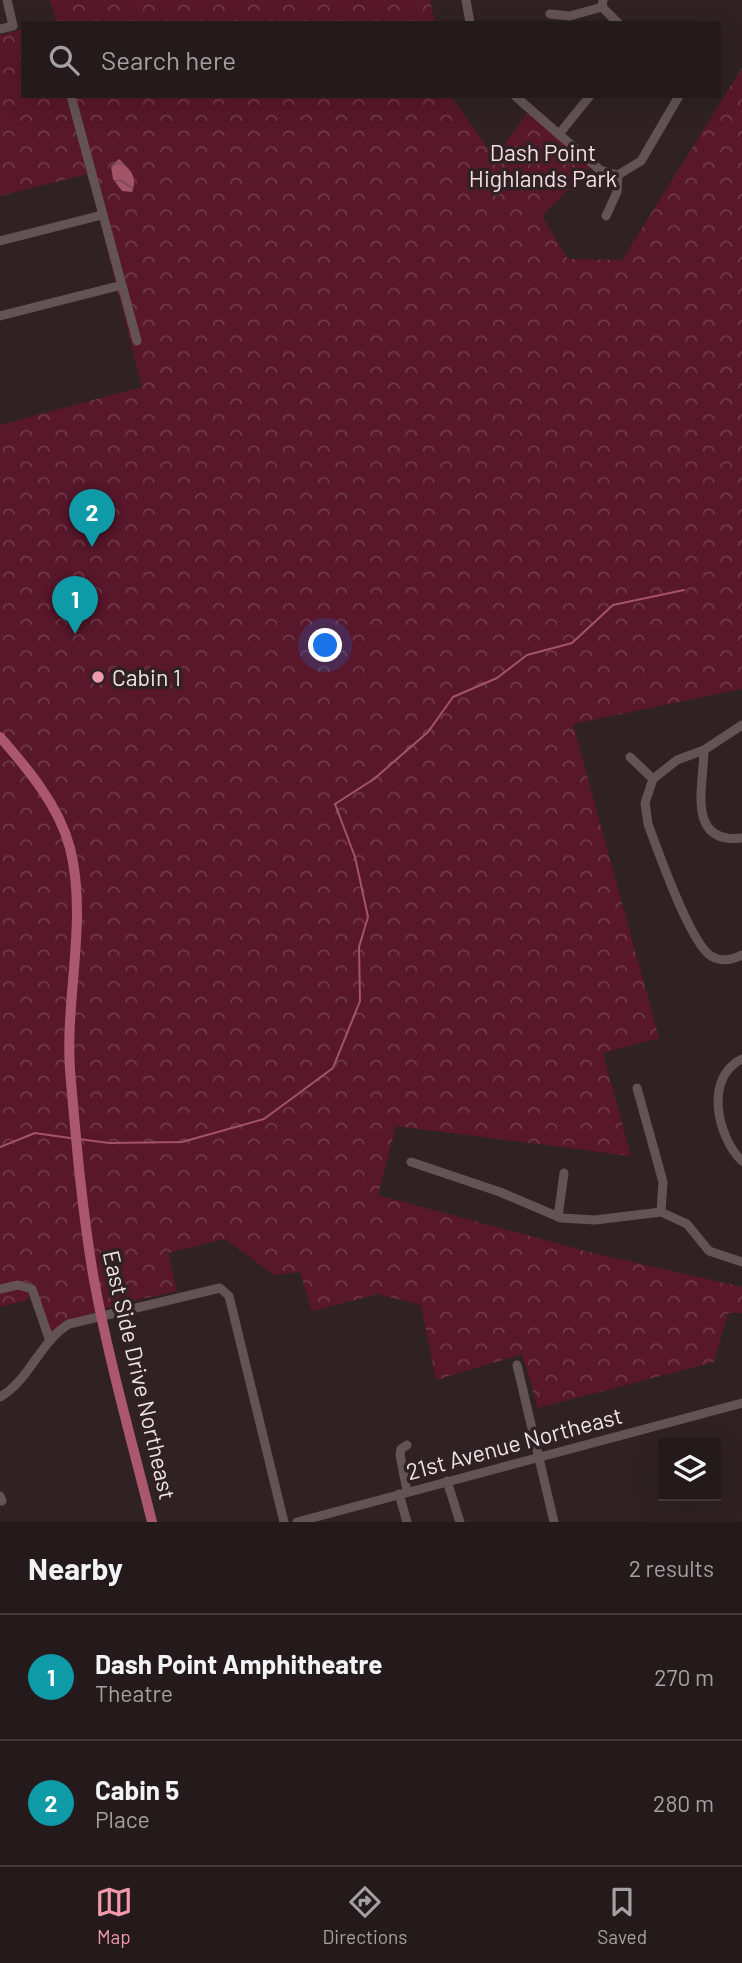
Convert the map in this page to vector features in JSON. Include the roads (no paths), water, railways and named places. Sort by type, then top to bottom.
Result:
[{"type":"main road","name":"East Side Drive Northeast","points":[[0,737],[51,804],[66,836],[73,861],[76,909],[69,1021],[71,1080],[88,1237],[102,1315],[152,1522]]},
{"type":"street","points":[[0,29],[13,26],[7,0]]},
{"type":"street","points":[[466,0],[470,21]]},
{"type":"street","points":[[550,14],[575,15],[602,4],[616,21]]},
{"type":"street","points":[[72,98],[137,341]]},
{"type":"street","points":[[517,98],[600,170],[618,175],[641,161],[679,98]]},
{"type":"street","points":[[559,134],[588,98]]},
{"type":"street","points":[[606,216],[617,192],[618,175]]},
{"type":"street","points":[[0,241],[103,215]]},
{"type":"street","points":[[0,316],[122,285]]},
{"type":"street","points":[[742,725],[704,750],[677,760],[653,779],[645,803],[648,824],[691,930],[710,956],[730,960],[742,955]]},
{"type":"street","points":[[704,750],[700,801],[704,819],[710,830],[721,836],[742,838]]},
{"type":"street","points":[[630,757],[653,779]]},
{"type":"street","points":[[742,1059],[727,1070],[717,1096],[729,1142],[742,1161]]},
{"type":"street","points":[[637,1088],[663,1182],[661,1212]]},
{"type":"street","points":[[411,1162],[500,1192],[558,1217],[595,1220],[661,1212],[687,1224],[715,1255],[742,1262]]},
{"type":"street","points":[[558,1217],[564,1173]]},
{"type":"street","points":[[0,1289],[18,1285],[32,1289],[50,1341]]},
{"type":"street","points":[[1,1397],[34,1365],[50,1341],[69,1324],[212,1288],[225,1290],[284,1522]]},
{"type":"street","points":[[517,1365],[554,1522]]},
{"type":"street","name":"21st Avenue Northeast","points":[[297,1522],[742,1403]]},
{"type":"street","points":[[407,1445],[400,1452],[407,1522]]},
{"type":"street","points":[[447,1481],[460,1522]]},
{"type":"water","points":[[119,159],[132,174],[132,192],[122,191],[113,179],[111,166]]},
{"type":"waterway","points":[[79,1139],[109,1143],[182,1142],[264,1119],[333,1068],[360,1001],[359,947],[368,917],[355,857],[335,804],[374,779],[428,732],[453,697],[497,678],[527,655],[572,643],[613,605],[684,590]]},
{"type":"waterway","points":[[0,1147],[35,1133],[70,1138]]},
{"type":"place","name":"Cabin 5","points":[[92,547]]},
{"type":"place","name":"Dash Point Amphitheatre","points":[[75,634]]},
{"type":"place","name":"Cabin 1","points":[[98,677]]},
{"type":"park label","name":"Dash Point Highlands Park","points":[[543,165]]}]
